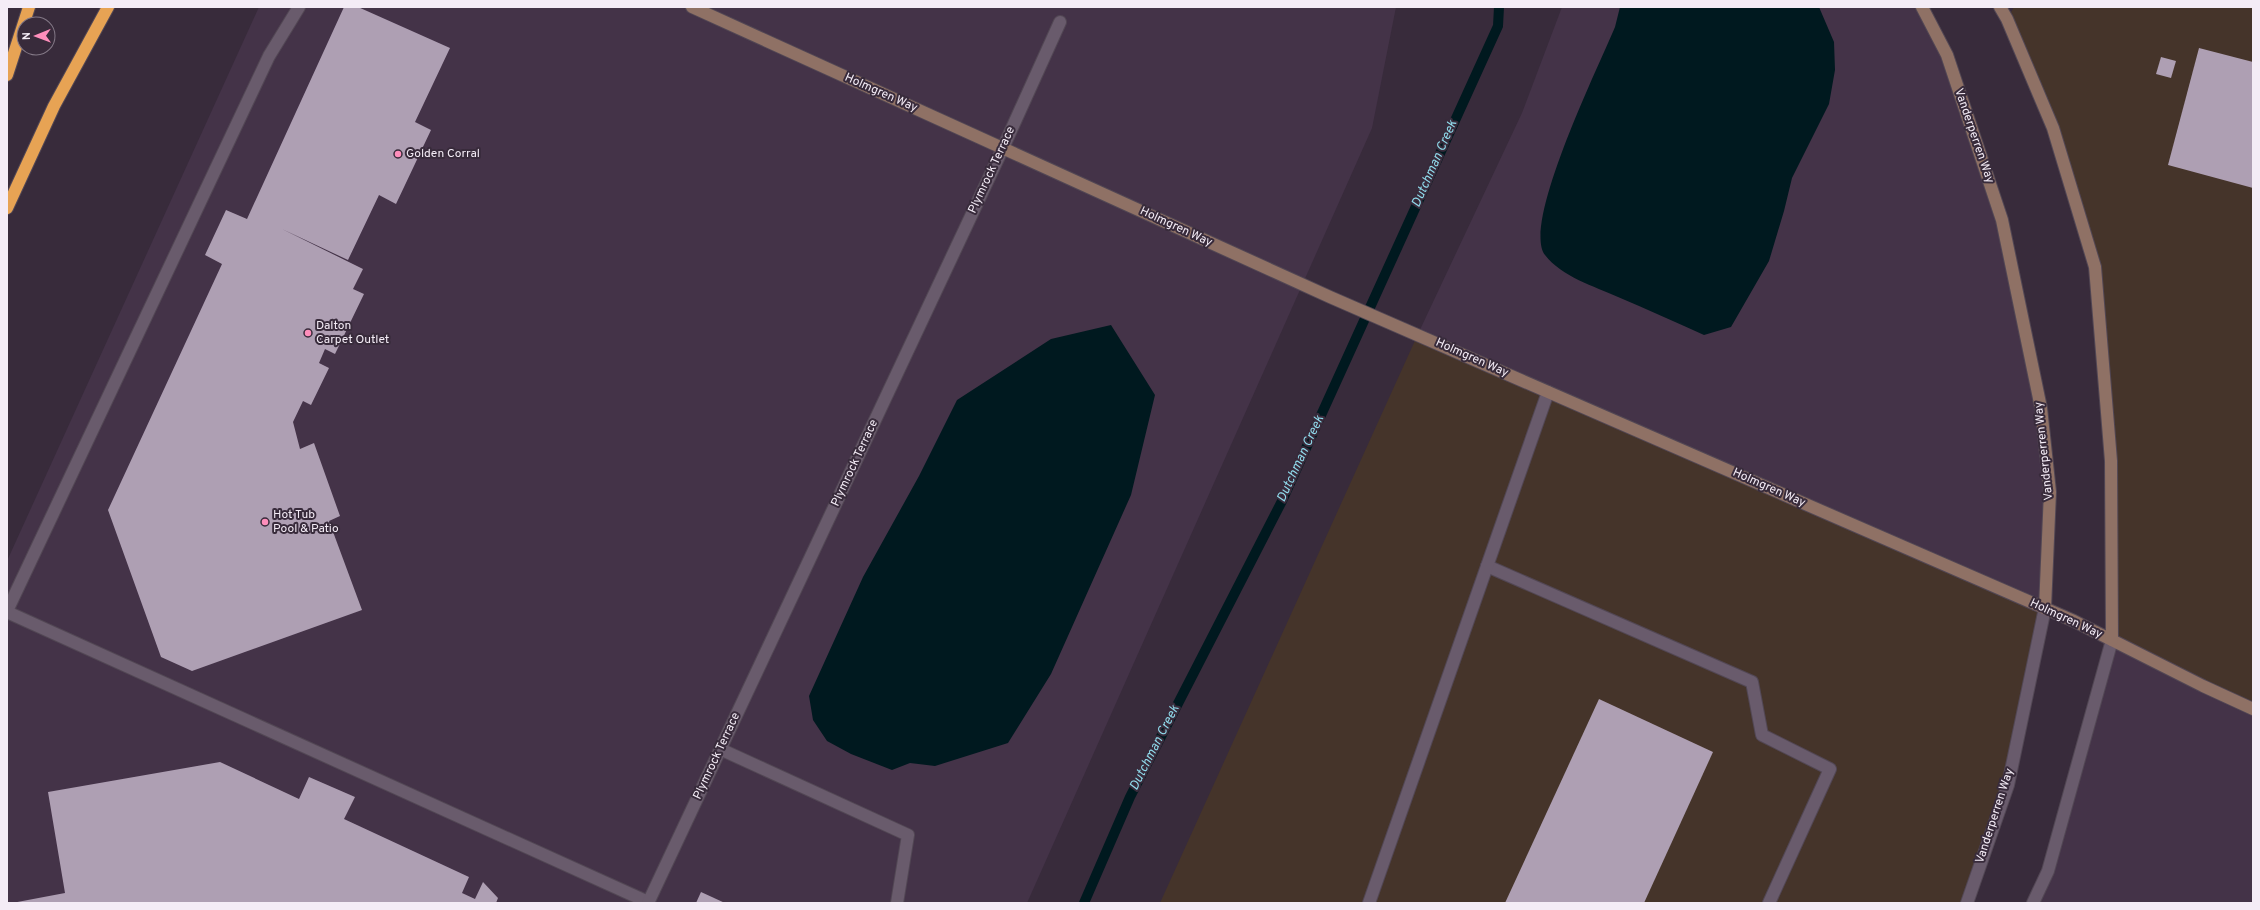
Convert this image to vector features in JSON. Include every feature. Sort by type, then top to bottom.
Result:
[{"type":"highway","points":[[7,75],[29,7]]},
{"type":"highway","points":[[7,208],[54,106],[108,7]]},
{"type":"street","points":[[299,7],[269,56],[7,611],[648,902]]},
{"type":"street","name":"Holmgren Way","points":[[692,7],[1330,297],[2045,608],[2253,709]]},
{"type":"street","name":"Vanderperren Way","points":[[1922,7],[1947,55],[2002,220],[2041,408],[2050,492],[2045,608],[2008,785],[1967,903]]},
{"type":"street","points":[[2000,7],[2007,19],[2053,128],[2096,267],[2111,461],[2112,640],[2048,871],[2033,903]]},
{"type":"street","name":"Plymrock Terrace","points":[[648,902],[1003,148],[1060,22]]},
{"type":"street","points":[[1369,903],[1548,392]]},
{"type":"street","points":[[1487,566],[1752,682],[1762,735],[1830,769],[1769,903]]},
{"type":"street","points":[[720,749],[908,836],[897,903]]},
{"type":"shaded area","points":[[259,7],[1396,7],[1372,128],[1027,903],[7,903],[7,561]]},
{"type":"shaded area","points":[[1562,7],[1922,7],[1947,55],[2002,220],[2050,492],[2045,608],[1418,334],[1522,113]]},
{"type":"shaded area","points":[[2014,7],[2253,7],[2253,709],[2112,640],[2111,461],[2095,267],[2053,128],[2007,19]]},
{"type":"shaded area","points":[[1418,334],[2045,608],[2008,785],[1967,903],[1160,903]]},
{"type":"shaded area","points":[[2112,640],[2253,709],[2253,903],[2033,903]]},
{"type":"water","points":[[1620,7],[1819,7],[1834,42],[1835,70],[1829,104],[1792,178],[1769,261],[1731,327],[1704,335],[1569,275],[1552,263],[1545,255],[1541,238],[1544,212],[1553,179],[1565,143],[1615,27]]},
{"type":"water","points":[[1111,325],[1155,395],[1131,495],[1051,674],[1008,743],[935,766],[910,763],[892,770],[851,754],[827,741],[813,720],[809,696],[863,577],[919,476],[957,400],[1051,339]]},
{"type":"building","points":[[344,7],[358,7],[450,48],[415,122],[431,130],[396,204],[379,195],[348,260],[282,229],[363,269],[353,289],[364,294],[335,354],[325,349],[319,363],[329,368],[311,405],[303,401],[293,422],[300,449],[314,443],[340,516],[329,521],[362,610],[192,671],[161,657],[108,510],[222,264],[205,255],[226,210],[247,219]]},
{"type":"building","points":[[2199,48],[2253,62],[2253,188],[2168,165]]},
{"type":"building","points":[[2161,57],[2176,61],[2171,78],[2156,74]]},
{"type":"building","points":[[1599,699],[1713,752],[1644,903],[1505,903]]},
{"type":"building","points":[[220,762],[299,799],[309,777],[355,797],[344,819],[469,877],[462,893],[475,899],[483,882],[498,898],[496,903],[12,903],[65,893],[48,792]]},
{"type":"building","points":[[701,892],[725,903],[696,903]]},
{"type":"waterway","name":"Dutchman Creek","points":[[1084,903],[1130,797],[1282,501],[1498,26],[1499,7]]},
{"type":"place","name":"Golden Corral","points":[[398,154]]},
{"type":"place","name":"Dalton Carpet Outlet","points":[[308,333]]},
{"type":"place","name":"Hot Tub Pool & Patio","points":[[265,522]]}]
